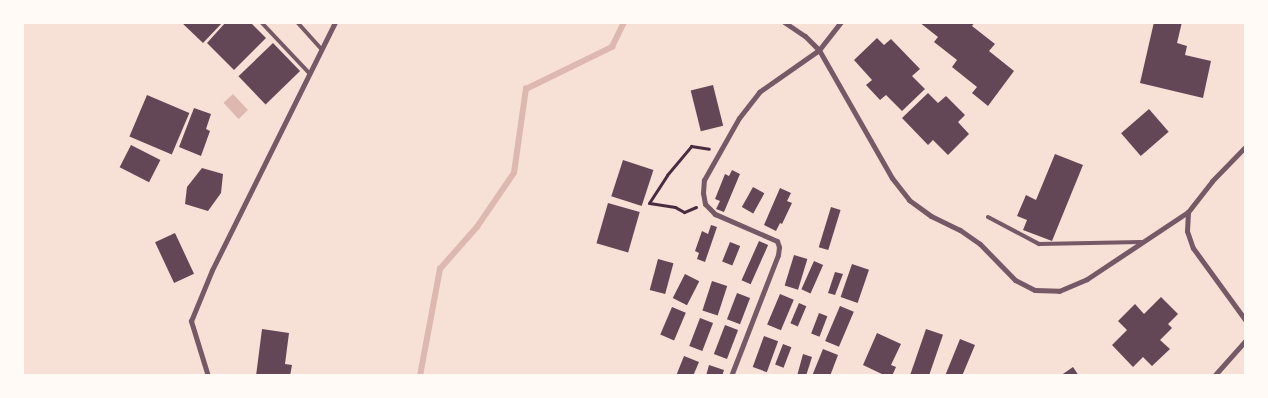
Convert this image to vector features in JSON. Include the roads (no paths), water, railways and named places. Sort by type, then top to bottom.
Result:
[{"type":"street","points":[[208,376],[191,321],[212,270],[335,22]]},
{"type":"street","points":[[784,22],[805,36],[819,50],[892,178],[909,200],[931,216],[960,230],[980,244],[1015,280],[1035,290],[1059,290],[1087,279],[1188,212],[1212,181],[1246,146]]},
{"type":"street","points":[[732,376],[778,255],[779,247],[777,241],[714,214],[705,204],[703,193],[704,180],[739,118],[759,92],[819,50],[841,22]]},
{"type":"street","points":[[1188,212],[1187,231],[1193,248],[1246,321]]},
{"type":"street","points":[[1214,376],[1246,340]]},
{"type":"lane","points":[[261,22],[309,73]]},
{"type":"lane","points":[[297,22],[321,49]]},
{"type":"lane","points":[[988,217],[1039,244],[1143,242]]},
{"type":"waterway","points":[[420,376],[440,269],[477,227],[514,173],[526,89],[612,47],[624,22]]}]
